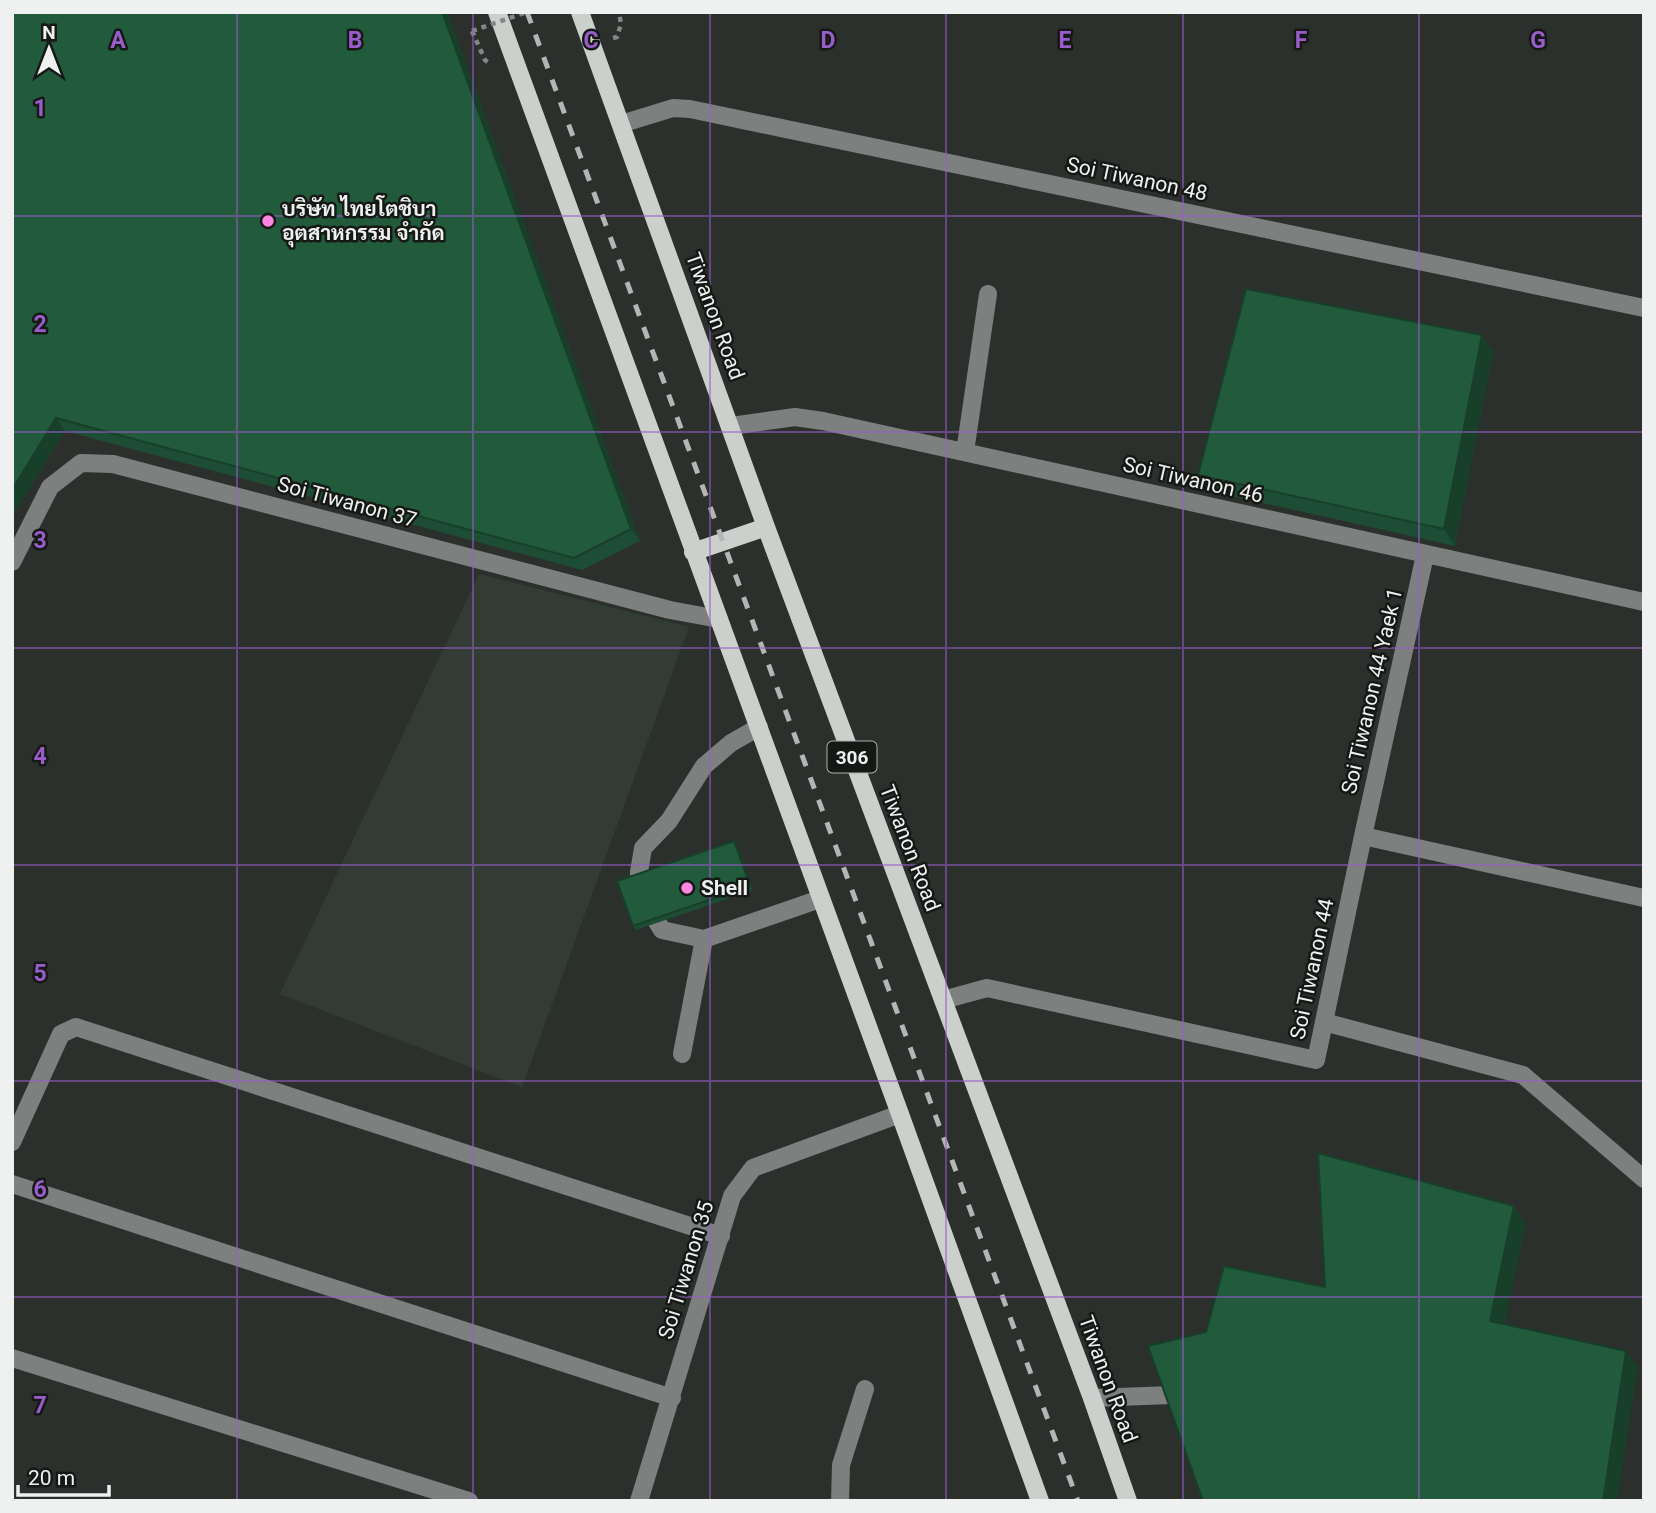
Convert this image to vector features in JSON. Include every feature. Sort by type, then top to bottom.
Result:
[{"type":"main road","points":[[497,12],[1040,1501]]},
{"type":"main road","name":"Tiwanon Road","points":[[580,12],[766,527],[1092,1398],[1128,1501]]},
{"type":"main road","points":[[693,552],[766,527]]},
{"type":"street","name":"Soi Tiwanon 48","points":[[621,124],[673,108],[690,109],[1644,309]]},
{"type":"street","points":[[965,452],[988,294]]},
{"type":"street","name":"Soi Tiwanon 46","points":[[731,426],[795,417],[1644,601]]},
{"type":"street","name":"Soi Tiwanon 37","points":[[12,562],[50,487],[82,463],[113,464],[670,610],[719,619]]},
{"type":"street","name":"Soi Tiwanon 44 Yaek 1","points":[[1363,836],[1425,555]]},
{"type":"street","points":[[759,727],[731,743],[704,766],[669,821],[643,848],[639,892],[662,930],[704,939],[820,899]]},
{"type":"street","points":[[1363,836],[1644,898]]},
{"type":"street","name":"Soi Tiwanon 44","points":[[943,1000],[988,988],[1316,1060],[1363,836]]},
{"type":"street","points":[[682,1054],[704,939]]},
{"type":"street","points":[[1324,1022],[1523,1075],[1644,1179]]},
{"type":"street","points":[[12,1142],[61,1034],[76,1027],[721,1236]]},
{"type":"street","name":"Soi Tiwanon 35","points":[[639,1501],[732,1196],[753,1168],[900,1114]]},
{"type":"street","points":[[12,1184],[672,1398]]},
{"type":"street","points":[[12,1358],[469,1501]]},
{"type":"street","points":[[840,1501],[841,1465],[865,1389]]},
{"type":"street","points":[[1092,1398],[1171,1395]]},
{"type":"path","points":[[472,32],[527,12]]},
{"type":"shaded area","points":[[479,574],[689,627],[522,1087],[280,994]]},
{"type":"building","name":"บริษัท ไทยโตชิบา อุตสาหกรรม จำกัด","points":[[12,12],[442,12],[631,529],[574,558],[56,418],[12,490]]},
{"type":"building","points":[[1246,289],[1482,335],[1444,529],[1198,475]]},
{"type":"building","name":"Shell","points":[[734,841],[750,886],[633,926],[617,881]]},
{"type":"building","points":[[1318,1153],[1514,1206],[1490,1321],[1626,1351],[1603,1501],[1203,1501],[1148,1346],[1206,1332],[1224,1266],[1325,1287]]},
{"type":"railway","points":[[527,12],[1078,1501]]},
{"type":"place","name":"บริษัท ไทยโตชิบา อุตสาหกรรม จำกัด","points":[[268,221]]},
{"type":"place","name":"Shell","points":[[687,888]]}]
